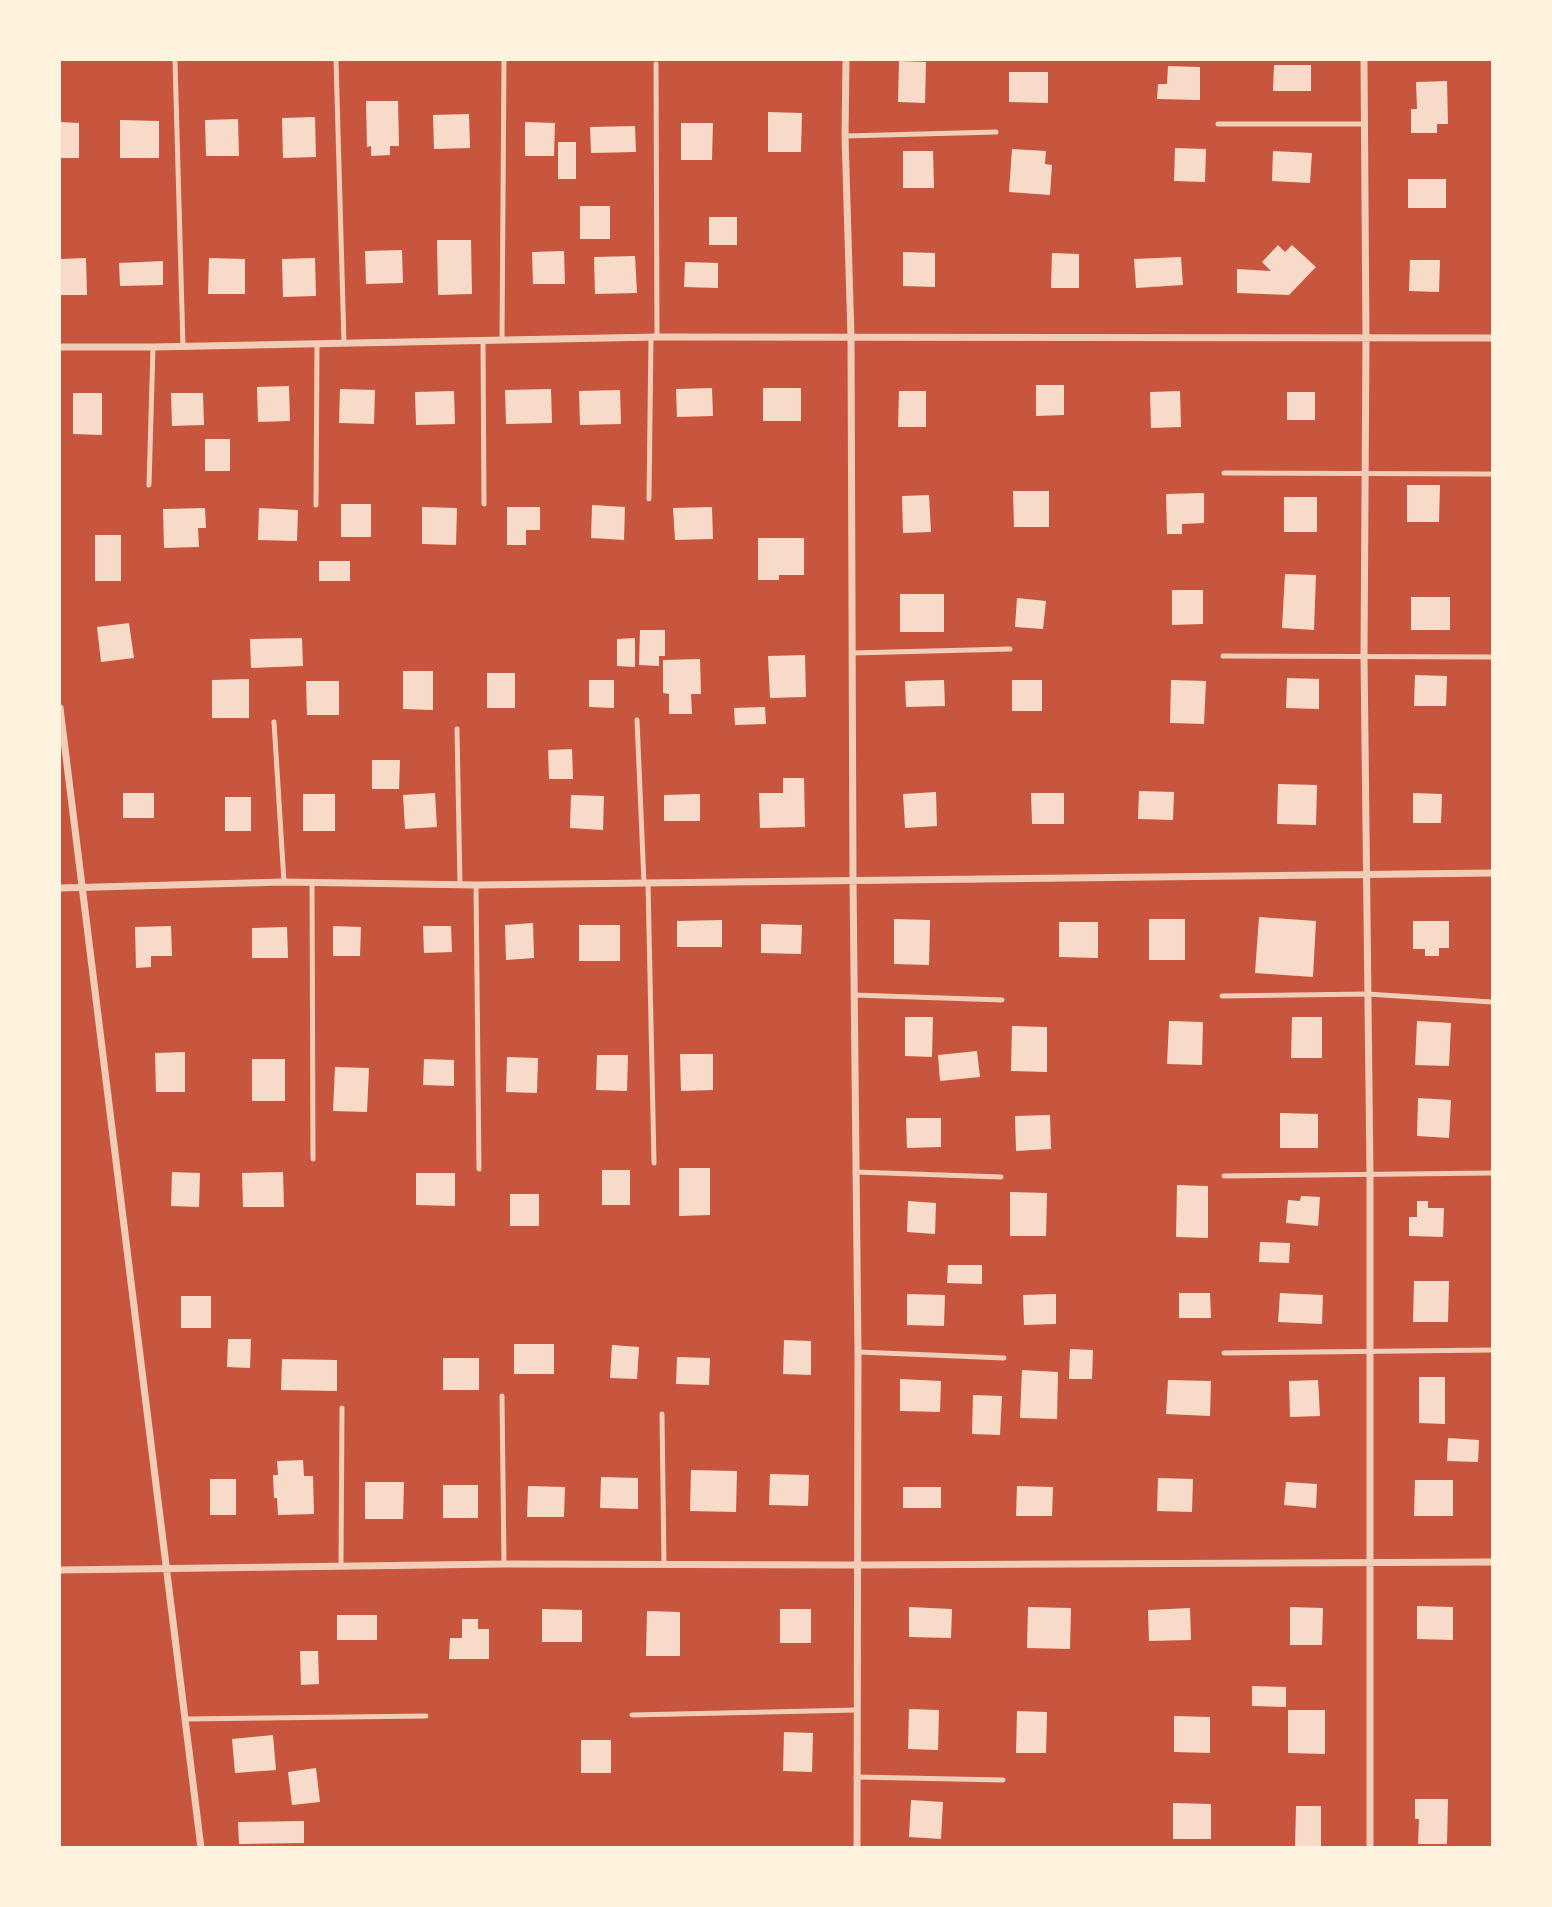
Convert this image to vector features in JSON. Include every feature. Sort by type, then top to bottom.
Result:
[{"type":"street","points":[[846,60],[845,136],[851,337],[855,1172],[859,1352],[857,1847]]},
{"type":"street","points":[[1364,60],[1364,655],[1370,1175],[1370,1847]]},
{"type":"street","points":[[60,347],[654,337],[1366,340],[1493,338]]},
{"type":"street","points":[[60,708],[80,887],[201,1847]]},
{"type":"street","points":[[60,888],[284,882],[476,885],[1493,873]]},
{"type":"street","points":[[60,1570],[503,1564],[1493,1562]]},
{"type":"lane","points":[[337,60],[344,343]]},
{"type":"lane","points":[[502,340],[504,60]]},
{"type":"lane","points":[[175,61],[183,347]]},
{"type":"lane","points":[[649,499],[654,337],[656,64]]},
{"type":"lane","points":[[1218,124],[1364,124]]},
{"type":"lane","points":[[845,136],[996,132]]},
{"type":"lane","points":[[483,340],[484,504]]},
{"type":"lane","points":[[316,505],[317,344]]},
{"type":"lane","points":[[149,485],[153,347]]},
{"type":"lane","points":[[1224,473],[1493,474]]},
{"type":"lane","points":[[852,653],[1010,649]]},
{"type":"lane","points":[[1223,656],[1493,657]]},
{"type":"lane","points":[[637,720],[646,883],[654,1163]]},
{"type":"lane","points":[[274,722],[284,882]]},
{"type":"lane","points":[[457,729],[460,885]]},
{"type":"lane","points":[[312,882],[313,1159]]},
{"type":"lane","points":[[476,885],[478,1169]]},
{"type":"lane","points":[[1222,996],[1367,994],[1493,1002]]},
{"type":"lane","points":[[854,995],[1002,1000]]},
{"type":"lane","points":[[855,1172],[1000,1177]]},
{"type":"lane","points":[[1224,1176],[1493,1173]]},
{"type":"lane","points":[[1224,1353],[1493,1350]]},
{"type":"lane","points":[[859,1352],[1004,1358]]},
{"type":"lane","points":[[502,1396],[503,1564]]},
{"type":"lane","points":[[341,1565],[342,1408]]},
{"type":"lane","points":[[662,1414],[664,1565]]},
{"type":"lane","points":[[632,1715],[857,1710]]},
{"type":"lane","points":[[186,1718],[426,1716]]},
{"type":"lane","points":[[856,1777],[1003,1780]]},
{"type":"building","points":[[899,61],[926,62],[925,103],[898,102]]},
{"type":"building","points":[[1274,65],[1311,65],[1311,91],[1273,91]]},
{"type":"building","points":[[1168,66],[1200,67],[1200,100],[1157,99],[1158,84],[1167,84]]},
{"type":"building","points":[[1009,72],[1048,72],[1048,103],[1009,102]]},
{"type":"building","points":[[1447,81],[1448,124],[1437,124],[1437,133],[1411,133],[1411,109],[1417,109],[1416,82]]},
{"type":"building","points":[[366,101],[398,101],[399,146],[390,146],[390,155],[371,156],[371,146],[367,147]]},
{"type":"building","points":[[768,112],[802,113],[801,152],[768,152]]},
{"type":"building","points":[[469,114],[470,148],[434,149],[433,115]]},
{"type":"building","points":[[315,117],[316,157],[283,158],[282,118]]},
{"type":"building","points":[[238,119],[239,156],[206,156],[205,120]]},
{"type":"building","points":[[120,120],[159,121],[159,158],[120,158]]},
{"type":"building","points":[[60,122],[79,123],[79,158],[60,158]]},
{"type":"building","points":[[525,122],[555,123],[554,156],[525,156]]},
{"type":"building","points":[[681,123],[713,123],[712,160],[681,160]]},
{"type":"building","points":[[635,126],[636,152],[591,153],[590,127]]},
{"type":"building","points":[[558,142],[576,142],[576,179],[558,179]]},
{"type":"building","points":[[1175,148],[1206,149],[1205,182],[1174,181]]},
{"type":"building","points":[[1012,149],[1046,151],[1045,164],[1052,165],[1050,195],[1009,192]]},
{"type":"building","points":[[903,151],[933,151],[934,188],[903,188]]},
{"type":"building","points":[[1273,151],[1312,153],[1310,183],[1272,181]]},
{"type":"building","points":[[1408,179],[1446,179],[1446,208],[1408,208]]},
{"type":"building","points":[[580,206],[610,206],[610,239],[580,239]]},
{"type":"building","points":[[709,217],[737,217],[737,245],[709,245]]},
{"type":"building","points":[[437,240],[471,240],[472,294],[438,295]]},
{"type":"building","points":[[1278,245],[1285,252],[1292,245],[1316,267],[1289,295],[1237,293],[1237,269],[1271,271],[1262,262]]},
{"type":"building","points":[[402,250],[403,283],[366,284],[365,251]]},
{"type":"building","points":[[564,251],[565,284],[533,284],[532,252]]},
{"type":"building","points":[[903,252],[935,253],[935,287],[903,286]]},
{"type":"building","points":[[1052,253],[1079,254],[1079,288],[1051,288]]},
{"type":"building","points":[[635,256],[637,293],[595,294],[594,257]]},
{"type":"building","points":[[1181,257],[1183,285],[1136,288],[1134,259]]},
{"type":"building","points":[[86,258],[87,295],[61,295],[60,259]]},
{"type":"building","points":[[209,258],[245,259],[245,294],[208,294]]},
{"type":"building","points":[[315,258],[316,296],[283,297],[282,259]]},
{"type":"building","points":[[1410,260],[1440,260],[1439,292],[1409,291]]},
{"type":"building","points":[[163,261],[163,285],[120,286],[119,263]]},
{"type":"building","points":[[685,262],[718,263],[718,288],[684,287]]},
{"type":"building","points":[[1036,385],[1064,385],[1064,415],[1036,416]]},
{"type":"building","points":[[289,386],[290,421],[258,422],[257,387]]},
{"type":"building","points":[[712,388],[713,416],[677,417],[676,389]]},
{"type":"building","points":[[763,388],[801,388],[801,421],[763,421]]},
{"type":"building","points":[[340,389],[375,390],[374,424],[339,423]]},
{"type":"building","points":[[551,389],[552,423],[506,424],[505,390]]},
{"type":"building","points":[[620,390],[621,424],[580,425],[579,391]]},
{"type":"building","points":[[454,391],[455,424],[416,425],[415,392]]},
{"type":"building","points":[[899,391],[926,391],[926,427],[898,427]]},
{"type":"building","points":[[1180,391],[1181,427],[1151,428],[1150,392]]},
{"type":"building","points":[[1287,392],[1315,392],[1315,420],[1287,420]]},
{"type":"building","points":[[73,393],[102,393],[102,435],[73,434]]},
{"type":"building","points":[[171,393],[203,393],[204,425],[172,426]]},
{"type":"building","points":[[205,439],[230,439],[230,471],[205,471]]},
{"type":"building","points":[[1407,485],[1440,485],[1439,522],[1407,522]]},
{"type":"building","points":[[1013,491],[1049,491],[1049,527],[1014,527]]},
{"type":"building","points":[[1204,493],[1204,523],[1182,524],[1182,534],[1167,534],[1166,494]]},
{"type":"building","points":[[929,495],[931,532],[903,533],[902,496]]},
{"type":"building","points":[[1284,497],[1317,497],[1317,532],[1284,532]]},
{"type":"building","points":[[341,504],[371,504],[371,537],[341,537]]},
{"type":"building","points":[[592,505],[625,507],[624,540],[591,538]]},
{"type":"building","points":[[422,507],[457,508],[456,545],[422,544]]},
{"type":"building","points":[[507,507],[540,507],[540,530],[526,530],[526,545],[507,545]]},
{"type":"building","points":[[712,507],[713,539],[675,540],[673,508]]},
{"type":"building","points":[[205,508],[206,528],[198,528],[199,547],[164,548],[163,509]]},
{"type":"building","points":[[259,508],[298,510],[297,541],[258,540]]},
{"type":"building","points":[[95,535],[121,535],[121,581],[95,581]]},
{"type":"building","points":[[758,538],[804,538],[804,575],[779,575],[779,580],[758,580]]},
{"type":"building","points":[[319,561],[350,561],[350,581],[319,581]]},
{"type":"building","points":[[1285,574],[1316,575],[1314,630],[1282,628]]},
{"type":"building","points":[[1172,590],[1203,590],[1203,624],[1172,625]]},
{"type":"building","points":[[900,594],[944,594],[944,632],[900,632]]},
{"type":"building","points":[[1411,597],[1450,597],[1450,630],[1411,630]]},
{"type":"building","points":[[1017,598],[1046,601],[1043,629],[1015,627]]},
{"type":"building","points":[[129,623],[134,658],[101,662],[97,627]]},
{"type":"building","points":[[640,630],[665,630],[665,656],[659,656],[659,666],[639,665]]},
{"type":"building","points":[[302,638],[303,666],[251,668],[250,639]]},
{"type":"building","points":[[635,638],[635,667],[617,666],[617,639]]},
{"type":"building","points":[[805,655],[806,697],[770,698],[768,656]]},
{"type":"building","points":[[700,659],[701,694],[691,694],[692,714],[669,714],[669,694],[663,693],[663,660]]},
{"type":"building","points":[[403,671],[433,671],[433,710],[403,709]]},
{"type":"building","points":[[487,673],[515,673],[515,708],[487,708]]},
{"type":"building","points":[[1415,675],[1447,676],[1446,706],[1414,706]]},
{"type":"building","points":[[1287,678],[1319,679],[1319,709],[1286,708]]},
{"type":"building","points":[[249,679],[249,718],[212,718],[212,680]]},
{"type":"building","points":[[589,680],[614,680],[614,708],[589,707]]},
{"type":"building","points":[[944,680],[945,706],[906,707],[905,681]]},
{"type":"building","points":[[1012,680],[1042,680],[1042,711],[1012,711]]},
{"type":"building","points":[[1171,680],[1206,681],[1204,724],[1170,723]]},
{"type":"building","points":[[306,681],[339,681],[339,715],[307,715]]},
{"type":"building","points":[[765,707],[766,724],[735,725],[734,708]]},
{"type":"building","points":[[572,749],[573,779],[549,779],[548,750]]},
{"type":"building","points":[[372,760],[400,760],[399,789],[372,789]]},
{"type":"building","points":[[783,778],[804,778],[805,827],[760,828],[759,793],[783,793]]},
{"type":"building","points":[[1278,784],[1317,785],[1316,825],[1277,824]]},
{"type":"building","points":[[1139,791],[1174,792],[1173,820],[1138,819]]},
{"type":"building","points":[[936,792],[937,826],[905,828],[903,794]]},
{"type":"building","points":[[123,793],[154,793],[154,818],[123,818]]},
{"type":"building","points":[[435,793],[437,827],[405,829],[403,795]]},
{"type":"building","points":[[1031,793],[1064,793],[1064,824],[1032,824]]},
{"type":"building","points":[[1413,793],[1442,794],[1441,823],[1413,823]]},
{"type":"building","points":[[303,794],[335,794],[335,831],[303,831]]},
{"type":"building","points":[[700,794],[700,821],[664,821],[664,795]]},
{"type":"building","points":[[571,795],[604,796],[603,830],[570,828]]},
{"type":"building","points":[[225,797],[251,797],[251,831],[225,831]]},
{"type":"building","points":[[1259,917],[1316,921],[1313,977],[1255,973]]},
{"type":"building","points":[[894,919],[930,920],[929,965],[894,964]]},
{"type":"building","points":[[1149,919],[1185,919],[1185,960],[1149,960]]},
{"type":"building","points":[[722,920],[722,947],[677,947],[677,921]]},
{"type":"building","points":[[1413,921],[1449,921],[1449,948],[1439,948],[1439,956],[1425,956],[1425,949],[1413,949]]},
{"type":"building","points":[[1059,922],[1098,922],[1098,958],[1059,957]]},
{"type":"building","points":[[533,923],[534,958],[506,960],[505,925]]},
{"type":"building","points":[[761,924],[802,925],[801,954],[761,953]]},
{"type":"building","points":[[579,925],[620,925],[620,961],[579,961]]},
{"type":"building","points":[[171,926],[172,956],[151,956],[151,967],[136,968],[135,927]]},
{"type":"building","points":[[333,926],[361,927],[360,956],[333,956]]},
{"type":"building","points":[[423,926],[451,926],[452,952],[424,953]]},
{"type":"building","points":[[287,927],[288,958],[252,958],[252,928]]},
{"type":"building","points":[[905,1017],[933,1017],[932,1057],[905,1056]]},
{"type":"building","points":[[1292,1017],[1322,1017],[1322,1058],[1291,1058]]},
{"type":"building","points":[[1169,1021],[1203,1022],[1202,1065],[1167,1064]]},
{"type":"building","points":[[1417,1021],[1451,1023],[1449,1066],[1415,1065]]},
{"type":"building","points":[[1012,1026],[1047,1027],[1047,1072],[1011,1071]]},
{"type":"building","points":[[977,1051],[980,1077],[940,1081],[938,1055]]},
{"type":"building","points":[[185,1052],[185,1092],[156,1092],[155,1053]]},
{"type":"building","points":[[680,1054],[713,1054],[713,1090],[681,1091]]},
{"type":"building","points":[[597,1055],[628,1055],[627,1091],[596,1090]]},
{"type":"building","points":[[507,1057],[538,1058],[537,1093],[506,1092]]},
{"type":"building","points":[[252,1059],[285,1059],[285,1101],[252,1101]]},
{"type":"building","points":[[424,1059],[454,1060],[454,1086],[423,1085]]},
{"type":"building","points":[[335,1067],[369,1068],[367,1112],[333,1111]]},
{"type":"building","points":[[1418,1098],[1451,1100],[1449,1138],[1417,1136]]},
{"type":"building","points":[[1280,1113],[1318,1114],[1318,1148],[1280,1148]]},
{"type":"building","points":[[1050,1115],[1051,1149],[1016,1151],[1015,1116]]},
{"type":"building","points":[[906,1118],[941,1118],[941,1147],[907,1148]]},
{"type":"building","points":[[679,1168],[710,1168],[710,1215],[679,1216]]},
{"type":"building","points":[[602,1170],[630,1170],[630,1205],[602,1205]]},
{"type":"building","points":[[172,1172],[200,1173],[199,1207],[171,1206]]},
{"type":"building","points":[[283,1172],[284,1207],[243,1207],[242,1173]]},
{"type":"building","points":[[416,1173],[455,1173],[455,1206],[416,1205]]},
{"type":"building","points":[[1177,1185],[1208,1186],[1208,1238],[1176,1237]]},
{"type":"building","points":[[1010,1192],[1047,1193],[1046,1236],[1010,1236]]},
{"type":"building","points":[[510,1194],[539,1194],[539,1226],[510,1226]]},
{"type":"building","points":[[1301,1196],[1320,1197],[1318,1226],[1286,1223],[1288,1200],[1300,1201]]},
{"type":"building","points":[[908,1201],[936,1203],[935,1234],[907,1232]]},
{"type":"building","points":[[1417,1201],[1428,1201],[1428,1208],[1444,1208],[1443,1237],[1409,1236],[1409,1217],[1417,1217]]},
{"type":"building","points":[[1260,1242],[1290,1243],[1289,1263],[1259,1262]]},
{"type":"building","points":[[948,1265],[982,1265],[982,1284],[947,1283]]},
{"type":"building","points":[[1414,1281],[1449,1281],[1448,1322],[1413,1322]]},
{"type":"building","points":[[1179,1293],[1210,1293],[1211,1318],[1179,1318]]},
{"type":"building","points":[[1280,1293],[1323,1295],[1322,1324],[1278,1322]]},
{"type":"building","points":[[907,1294],[945,1295],[944,1326],[907,1325]]},
{"type":"building","points":[[1056,1294],[1056,1324],[1024,1325],[1023,1295]]},
{"type":"building","points":[[181,1296],[211,1296],[211,1328],[181,1328]]},
{"type":"building","points":[[228,1339],[251,1339],[250,1368],[227,1367]]},
{"type":"building","points":[[784,1340],[811,1341],[811,1375],[783,1374]]},
{"type":"building","points":[[514,1344],[554,1344],[554,1374],[514,1374]]},
{"type":"building","points":[[612,1345],[639,1347],[637,1379],[610,1378]]},
{"type":"building","points":[[1070,1349],[1093,1350],[1092,1379],[1069,1379]]},
{"type":"building","points":[[677,1357],[710,1358],[709,1385],[676,1384]]},
{"type":"building","points":[[443,1358],[479,1358],[479,1390],[443,1390]]},
{"type":"building","points":[[282,1359],[337,1360],[337,1391],[281,1390]]},
{"type":"building","points":[[1022,1370],[1058,1372],[1057,1419],[1020,1418]]},
{"type":"building","points":[[1419,1377],[1445,1377],[1445,1424],[1419,1423]]},
{"type":"building","points":[[900,1379],[941,1381],[940,1412],[900,1411]]},
{"type":"building","points":[[1168,1380],[1211,1381],[1210,1416],[1166,1414]]},
{"type":"building","points":[[1318,1380],[1320,1416],[1290,1417],[1289,1381]]},
{"type":"building","points":[[973,1395],[1002,1396],[1000,1435],[972,1434]]},
{"type":"building","points":[[1448,1438],[1479,1440],[1478,1462],[1447,1461]]},
{"type":"building","points":[[303,1460],[304,1476],[313,1476],[314,1514],[278,1515],[273,1475],[278,1475],[277,1461]]},
{"type":"building","points":[[691,1470],[737,1471],[736,1512],[690,1511]]},
{"type":"building","points":[[770,1474],[809,1475],[808,1506],[769,1505]]},
{"type":"building","points":[[601,1477],[638,1478],[638,1509],[600,1508]]},
{"type":"building","points":[[1158,1478],[1193,1479],[1192,1512],[1157,1511]]},
{"type":"building","points":[[210,1479],[236,1479],[236,1515],[210,1515]]},
{"type":"building","points":[[1415,1480],[1453,1480],[1453,1516],[1414,1516]]},
{"type":"building","points":[[365,1482],[404,1482],[403,1519],[365,1519]]},
{"type":"building","points":[[1286,1482],[1317,1484],[1316,1508],[1284,1505]]},
{"type":"building","points":[[443,1485],[478,1485],[478,1518],[443,1518]]},
{"type":"building","points":[[528,1486],[565,1487],[564,1517],[527,1517]]},
{"type":"building","points":[[1017,1486],[1053,1487],[1052,1516],[1016,1516]]},
{"type":"building","points":[[903,1487],[941,1487],[941,1508],[903,1508]]},
{"type":"building","points":[[1417,1606],[1453,1607],[1453,1640],[1417,1639]]},
{"type":"building","points":[[909,1607],[952,1609],[951,1638],[909,1637]]},
{"type":"building","points":[[1028,1607],[1071,1608],[1070,1649],[1027,1648]]},
{"type":"building","points":[[1290,1607],[1323,1608],[1322,1645],[1290,1645]]},
{"type":"building","points":[[1190,1608],[1191,1640],[1149,1641],[1148,1610]]},
{"type":"building","points":[[542,1609],[582,1610],[582,1642],[542,1642]]},
{"type":"building","points":[[780,1609],[811,1609],[811,1643],[780,1643]]},
{"type":"building","points":[[647,1611],[680,1612],[680,1656],[646,1656]]},
{"type":"building","points":[[337,1615],[377,1615],[377,1640],[337,1640]]},
{"type":"building","points":[[462,1619],[478,1619],[478,1629],[489,1629],[489,1659],[449,1659],[450,1638],[462,1638]]},
{"type":"building","points":[[300,1651],[318,1651],[319,1684],[301,1685]]},
{"type":"building","points":[[1252,1686],[1286,1687],[1286,1707],[1252,1706]]},
{"type":"building","points":[[909,1709],[939,1710],[938,1750],[908,1749]]},
{"type":"building","points":[[1288,1710],[1325,1710],[1325,1754],[1288,1753]]},
{"type":"building","points":[[1017,1711],[1047,1712],[1046,1753],[1016,1753]]},
{"type":"building","points":[[1174,1716],[1210,1717],[1210,1753],[1174,1752]]},
{"type":"building","points":[[784,1732],[813,1733],[812,1772],[783,1771]]},
{"type":"building","points":[[273,1735],[276,1770],[235,1773],[232,1739]]},
{"type":"building","points":[[581,1740],[611,1740],[611,1773],[581,1773]]},
{"type":"building","points":[[316,1768],[320,1802],[292,1805],[288,1772]]},
{"type":"building","points":[[1415,1799],[1448,1799],[1447,1844],[1418,1844],[1419,1819],[1415,1819]]},
{"type":"building","points":[[911,1800],[943,1802],[941,1839],[909,1837]]},
{"type":"building","points":[[1173,1803],[1211,1804],[1211,1839],[1173,1839]]},
{"type":"building","points":[[1296,1806],[1321,1806],[1321,1848],[1295,1848]]},
{"type":"building","points":[[304,1821],[304,1843],[239,1844],[238,1822]]}]
